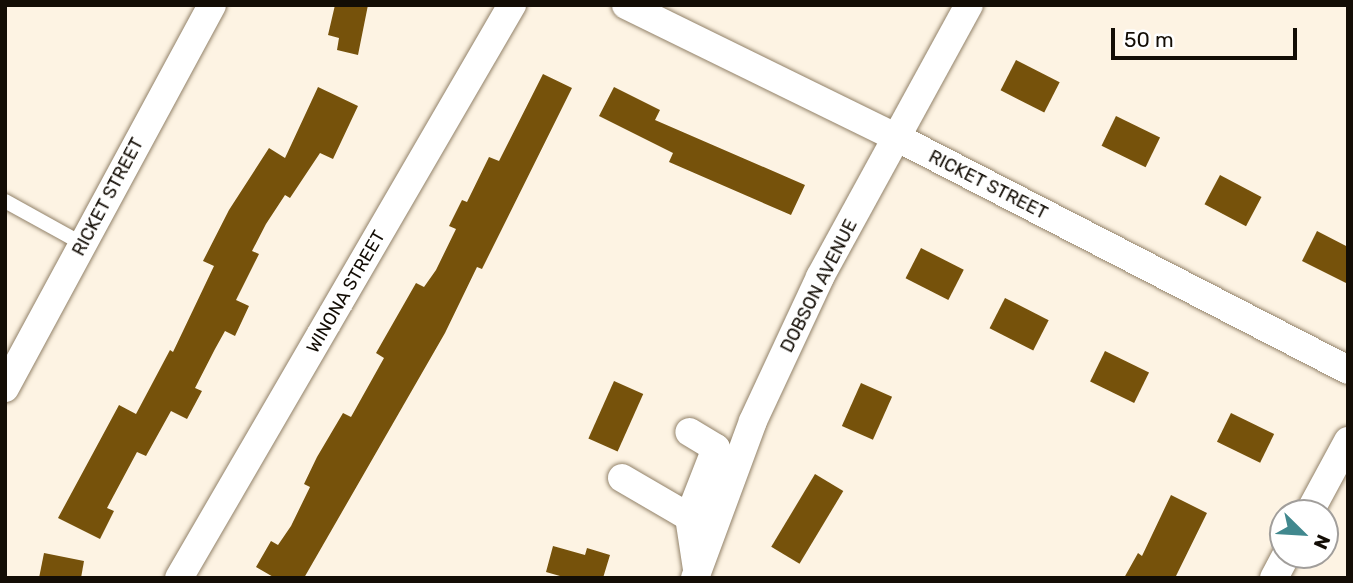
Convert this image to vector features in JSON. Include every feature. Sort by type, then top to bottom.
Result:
[{"type":"street","name":"RICKET STREET","points":[[5,388],[212,5]]},
{"type":"street","name":"WINONA STREET","points":[[180,578],[512,5]]},
{"type":"street","name":"RICKET STREET","points":[[626,5],[898,138],[1348,370]]},
{"type":"street","name":"DOBSON AVENUE","points":[[701,575],[753,421],[809,301],[969,5]]},
{"type":"street","points":[[689,432],[716,448],[689,517],[701,575]]},
{"type":"street","points":[[1317,499],[1348,441]]},
{"type":"street","points":[[622,478],[689,517]]},
{"type":"lane","points":[[5,201],[83,244]]},
{"type":"building","points":[[335,5],[368,5],[358,55],[337,50],[339,38],[328,35]]},
{"type":"building","points":[[1016,60],[1060,82],[1044,113],[1001,90]]},
{"type":"building","points":[[543,74],[572,88],[482,269],[477,267],[445,333],[304,578],[275,578],[256,567],[271,541],[278,545],[291,526],[310,487],[304,484],[317,457],[343,413],[351,417],[384,358],[376,353],[416,283],[424,287],[436,270],[456,229],[449,226],[462,200],[467,202],[489,157],[499,161]]},
{"type":"building","points":[[318,87],[358,106],[333,159],[320,153],[290,198],[285,195],[266,224],[252,251],[259,254],[236,300],[249,306],[235,336],[225,331],[215,349],[195,388],[202,391],[187,419],[171,411],[146,456],[137,452],[107,508],[114,511],[100,539],[58,518],[119,405],[136,414],[170,350],[173,352],[214,266],[203,261],[229,210],[269,148],[285,158]]},
{"type":"building","points":[[614,87],[660,110],[655,120],[805,185],[791,215],[669,162],[673,153],[599,116]]},
{"type":"building","points":[[1116,116],[1160,137],[1146,167],[1102,146]]},
{"type":"building","points":[[1220,175],[1261,197],[1246,226],[1205,204]]},
{"type":"building","points":[[1317,231],[1348,247],[1348,284],[1302,261]]},
{"type":"building","points":[[921,248],[964,270],[948,300],[906,278]]},
{"type":"building","points":[[1005,298],[1049,320],[1033,351],[990,328]]},
{"type":"building","points":[[1105,351],[1149,372],[1134,403],[1090,382]]},
{"type":"building","points":[[614,381],[643,394],[618,452],[588,439]]},
{"type":"building","points":[[861,383],[892,397],[873,440],[842,426]]},
{"type":"building","points":[[1231,413],[1274,434],[1260,463],[1217,442]]},
{"type":"building","points":[[815,474],[843,491],[800,564],[771,547]]},
{"type":"building","points":[[1171,495],[1207,513],[1176,576],[1180,578],[1124,578],[1138,553],[1142,556]]},
{"type":"building","points":[[553,546],[585,555],[587,548],[610,555],[603,578],[567,578],[546,572]]},
{"type":"building","points":[[44,553],[84,561],[81,578],[39,578]]}]
